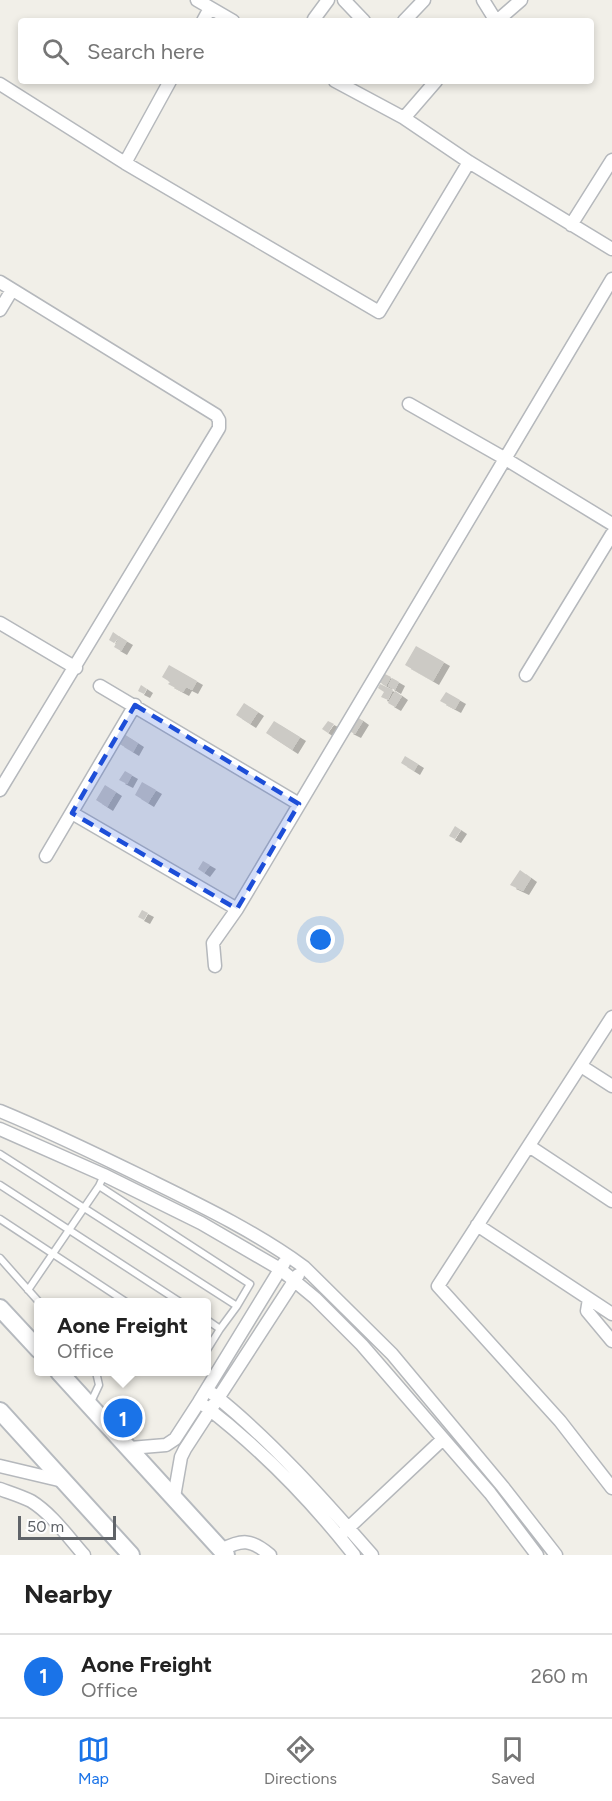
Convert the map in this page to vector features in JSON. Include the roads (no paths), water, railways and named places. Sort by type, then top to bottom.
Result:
[{"type":"main road","points":[[0,1308],[34,1345]]},
{"type":"main road","points":[[64,1376],[224,1552]]},
{"type":"main road","points":[[0,1411],[131,1555]]},
{"type":"street","points":[[197,0],[228,18]]},
{"type":"street","points":[[315,18],[328,0]]},
{"type":"street","points":[[344,0],[361,18]]},
{"type":"street","points":[[407,18],[424,0]]},
{"type":"street","points":[[483,0],[494,18]]},
{"type":"street","points":[[500,18],[521,0]]},
{"type":"street","points":[[205,18],[210,8]]},
{"type":"street","points":[[0,84],[125,163],[379,312],[469,162]]},
{"type":"street","points":[[125,163],[168,84]]},
{"type":"street","points":[[341,84],[404,118],[469,162],[612,249]]},
{"type":"street","points":[[404,118],[429,84]]},
{"type":"street","points":[[571,225],[612,160]]},
{"type":"street","points":[[215,966],[213,943],[237,909],[612,279]]},
{"type":"street","points":[[0,282],[216,415],[219,420],[219,428],[76,668],[0,790]]},
{"type":"street","points":[[0,310],[12,290]]},
{"type":"street","points":[[409,404],[612,524]]},
{"type":"street","points":[[526,675],[612,534]]},
{"type":"street","points":[[0,623],[76,668]]},
{"type":"street","points":[[99,686],[135,705],[299,804]]},
{"type":"street","points":[[46,856],[135,705]]},
{"type":"street","points":[[72,813],[237,909]]},
{"type":"street","points":[[612,1017],[438,1286],[553,1414],[612,1488]]},
{"type":"street","points":[[581,1066],[612,1086]]},
{"type":"street","points":[[0,1111],[111,1161],[215,1212],[304,1267],[392,1354],[503,1487],[556,1555]]},
{"type":"street","points":[[0,1129],[101,1181],[201,1223],[280,1269],[315,1298],[362,1345],[490,1492],[537,1555]]},
{"type":"street","points":[[529,1146],[612,1201]]},
{"type":"street","points":[[477,1225],[612,1314]]},
{"type":"street","points":[[130,1448],[166,1445],[175,1439],[289,1256]]},
{"type":"street","points":[[174,1497],[181,1457],[304,1267]]},
{"type":"street","points":[[589,1299],[587,1311],[612,1341]]},
{"type":"street","points":[[207,1390],[254,1430],[308,1484],[344,1532],[354,1555]]},
{"type":"street","points":[[199,1402],[273,1464],[344,1532],[372,1555]]},
{"type":"street","points":[[344,1532],[443,1439]]},
{"type":"street","points":[[0,1466],[63,1481]]},
{"type":"street","points":[[0,1489],[32,1502],[52,1519],[84,1555]]},
{"type":"street","points":[[224,1552],[238,1541],[254,1544],[270,1555]]},
{"type":"lane","points":[[0,1154],[237,1306]]},
{"type":"lane","points":[[28,1290],[101,1181],[249,1284],[211,1344]]},
{"type":"lane","points":[[0,1185],[174,1298]]},
{"type":"lane","points":[[0,1219],[120,1298]]},
{"type":"lane","points":[[0,1258],[35,1298]]},
{"type":"lane","points":[[211,1323],[220,1329]]},
{"type":"lane","points":[[90,1405],[99,1385],[97,1376]]},
{"type":"place","name":"Aone Freight","points":[[123,1418]]}]
